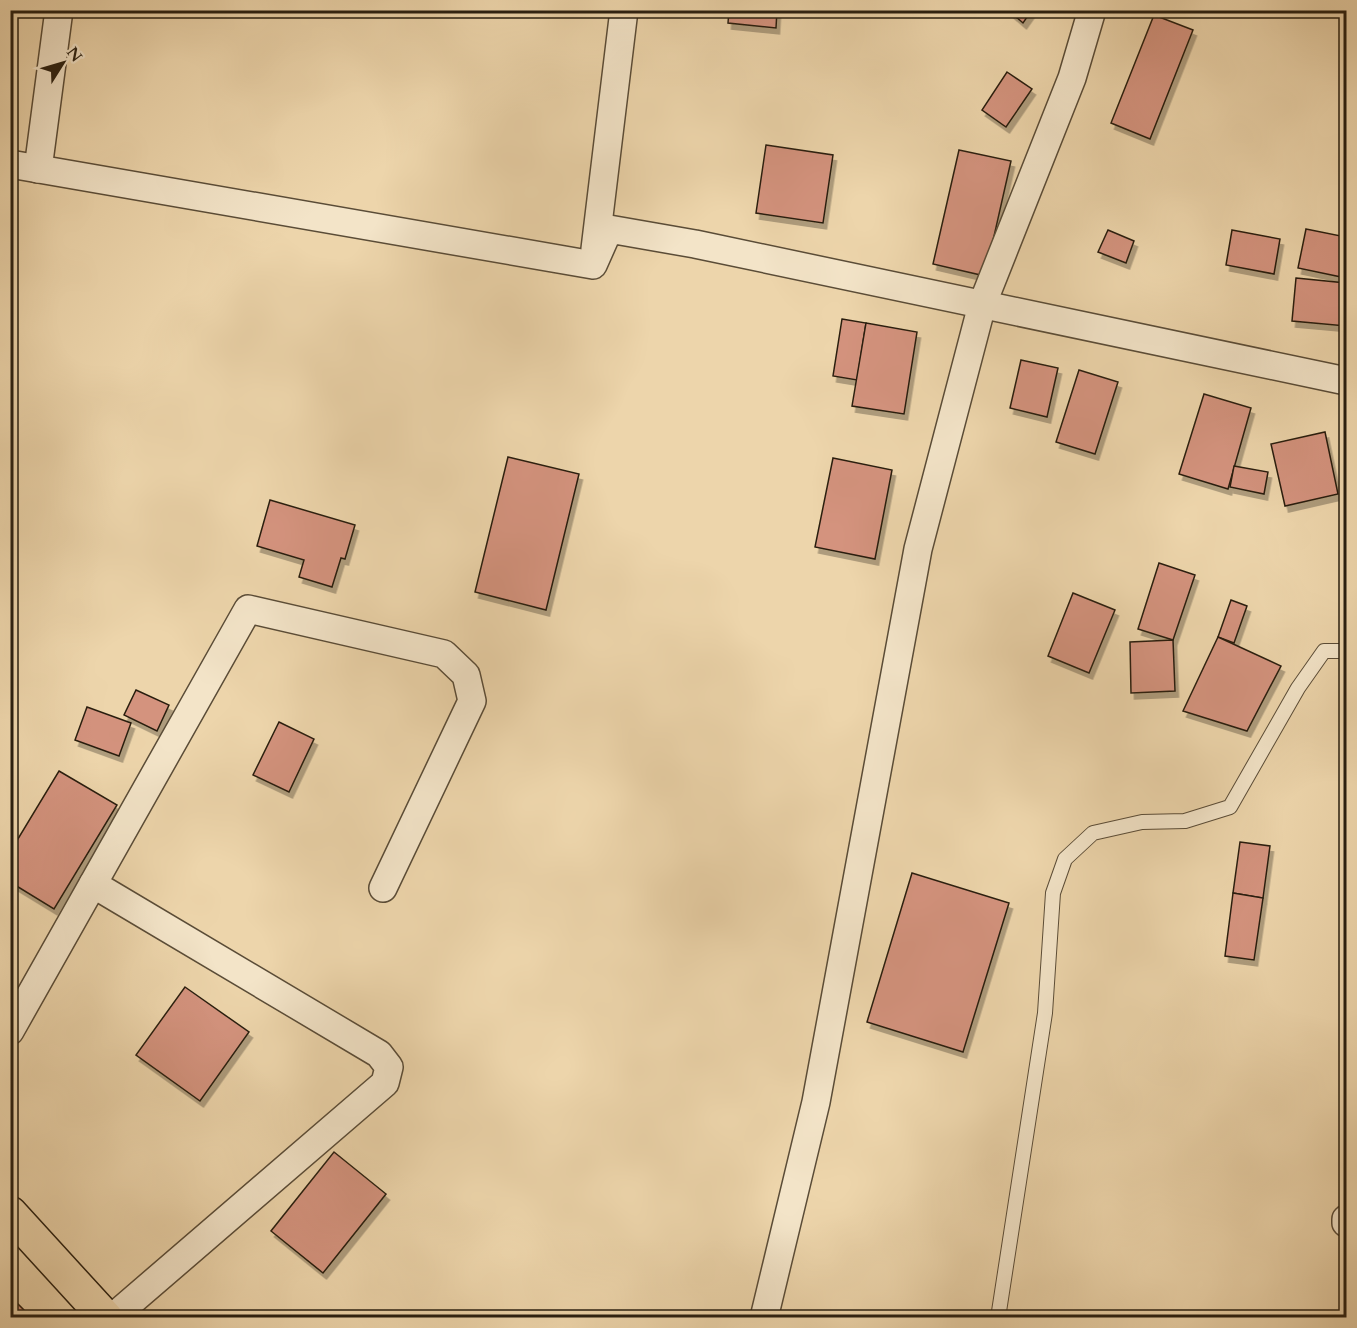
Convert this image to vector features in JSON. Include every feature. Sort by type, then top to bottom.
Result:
[{"type":"highway","points":[[10,1213],[106,1317]]},
{"type":"street","points":[[38,170],[59,10]]},
{"type":"street","points":[[593,265],[624,10]]},
{"type":"street","points":[[764,1317],[816,1102],[918,549],[982,305],[1072,78],[1092,10]]},
{"type":"street","points":[[10,165],[593,265]]},
{"type":"street","points":[[593,265],[609,229],[695,244],[1347,381]]},
{"type":"street","points":[[10,1031],[248,609],[444,654],[466,675],[472,701],[383,888]]},
{"type":"street","points":[[93,884],[379,1054],[389,1067],[385,1083],[112,1317]]},
{"type":"lane","points":[[998,1317],[1045,1013],[1053,893],[1065,859],[1093,833],[1142,822],[1185,821],[1230,807],[1298,688],[1324,651],[1347,651]]},
{"type":"building","points":[[729,10],[777,10],[776,28],[728,23]]},
{"type":"building","points":[[1008,10],[1032,10],[1023,23]]},
{"type":"building","points":[[1154,15],[1193,30],[1150,139],[1111,123]]},
{"type":"building","points":[[1007,72],[1032,89],[1006,127],[982,110]]},
{"type":"building","points":[[766,145],[833,155],[823,223],[756,213]]},
{"type":"building","points":[[959,150],[1011,161],[985,276],[933,264]]},
{"type":"building","points":[[1306,229],[1346,237],[1346,278],[1298,268]]},
{"type":"building","points":[[1108,230],[1134,241],[1126,263],[1098,252]]},
{"type":"building","points":[[1232,230],[1280,239],[1274,274],[1226,265]]},
{"type":"building","points":[[1296,278],[1346,283],[1346,326],[1292,321]]},
{"type":"building","points":[[842,319],[866,323],[857,380],[833,376]]},
{"type":"building","points":[[866,323],[917,332],[904,414],[852,406]]},
{"type":"building","points":[[1021,360],[1058,368],[1047,417],[1010,408]]},
{"type":"building","points":[[1079,370],[1118,382],[1095,454],[1056,442]]},
{"type":"building","points":[[1204,394],[1251,408],[1228,489],[1179,474]]},
{"type":"building","points":[[1325,432],[1338,494],[1285,506],[1271,444]]},
{"type":"building","points":[[508,457],[579,474],[546,610],[475,592]]},
{"type":"building","points":[[833,458],[892,470],[875,559],[815,547]]},
{"type":"building","points":[[1234,466],[1268,472],[1264,494],[1230,487]]},
{"type":"building","points":[[270,500],[355,525],[345,559],[341,558],[332,587],[299,577],[304,560],[257,546]]},
{"type":"building","points":[[1159,563],[1195,575],[1173,640],[1138,629]]},
{"type":"building","points":[[1073,593],[1115,610],[1089,673],[1048,656]]},
{"type":"building","points":[[1231,600],[1247,606],[1234,643],[1218,637]]},
{"type":"building","points":[[1218,637],[1281,666],[1247,731],[1183,711]]},
{"type":"building","points":[[1173,640],[1175,691],[1131,693],[1130,642]]},
{"type":"building","points":[[136,690],[169,705],[157,731],[124,715]]},
{"type":"building","points":[[87,707],[131,723],[119,756],[75,740]]},
{"type":"building","points":[[279,722],[314,739],[289,792],[253,775]]},
{"type":"building","points":[[59,771],[117,805],[54,909],[10,882],[10,852]]},
{"type":"building","points":[[1240,842],[1270,846],[1263,898],[1233,893]]},
{"type":"building","points":[[912,873],[1009,903],[963,1052],[867,1022]]},
{"type":"building","points":[[1233,893],[1263,898],[1254,960],[1225,956]]},
{"type":"building","points":[[185,987],[249,1032],[200,1101],[136,1055]]},
{"type":"building","points":[[334,1152],[386,1194],[323,1273],[271,1231]]},
{"type":"building","points":[[10,1296],[24,1310],[15,1318],[10,1318]]}]
